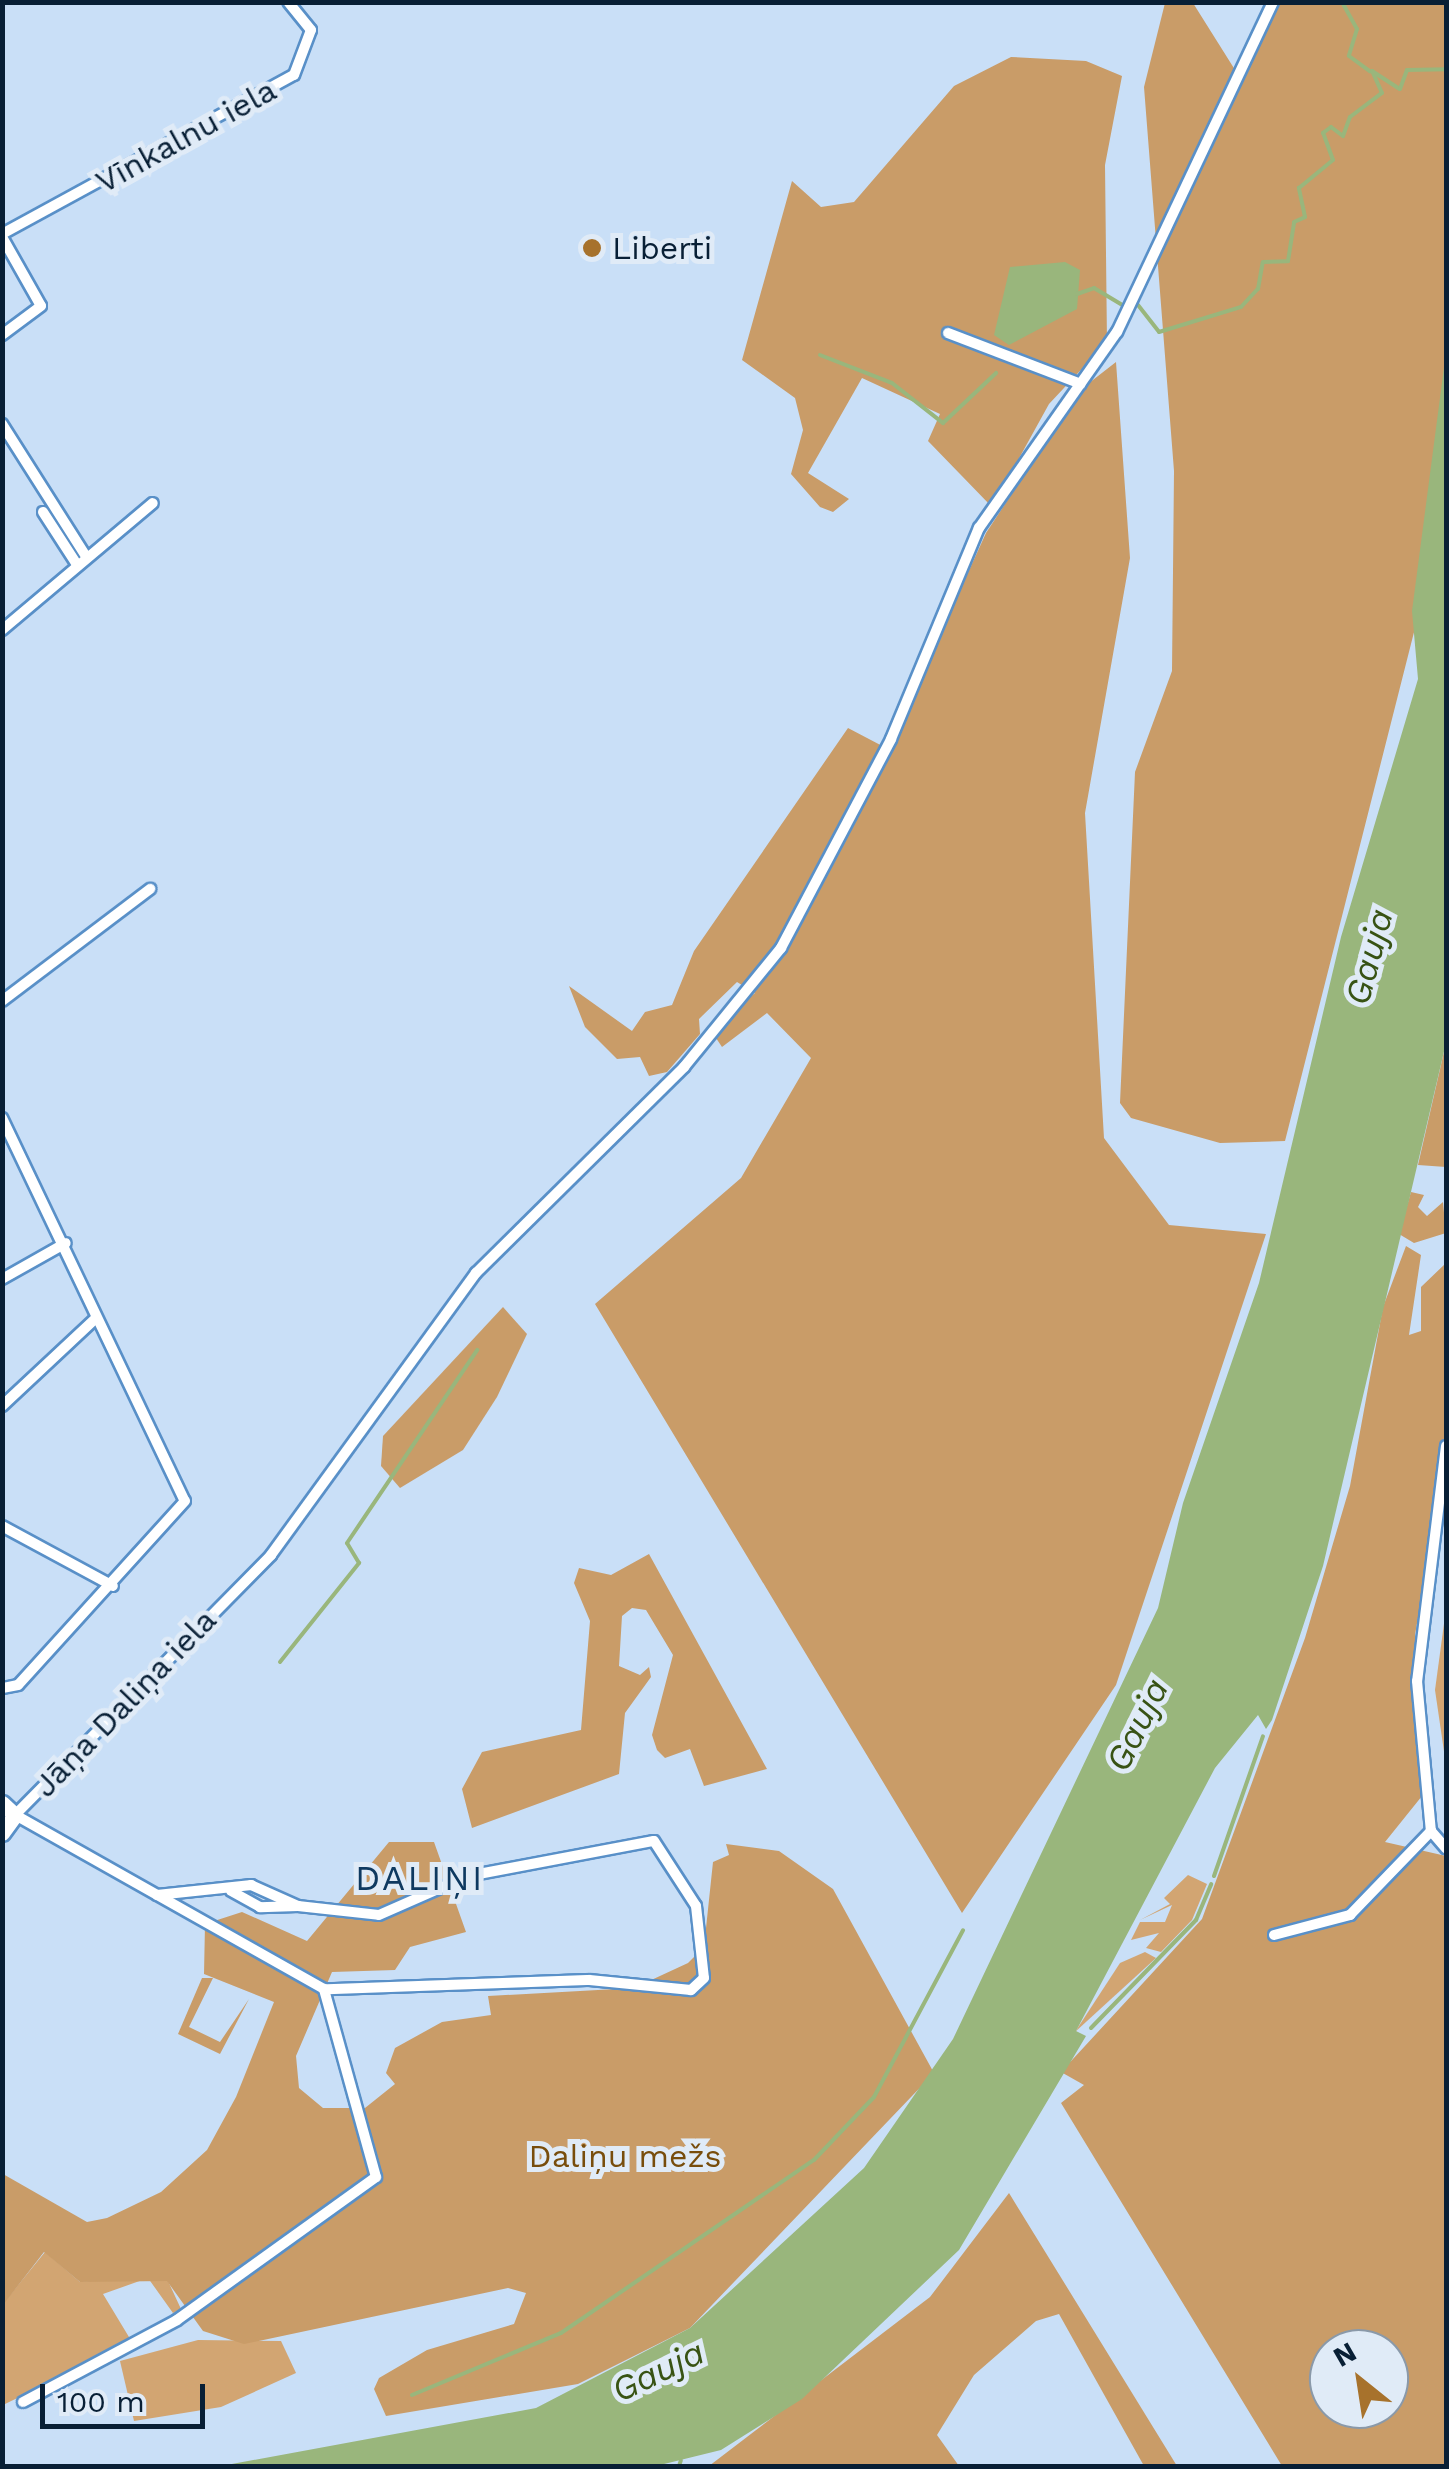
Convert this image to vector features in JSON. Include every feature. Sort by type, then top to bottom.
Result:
[{"type":"street","name":"Vīnkalnu iela","points":[[2,235],[294,76],[311,30],[288,2]]},
{"type":"street","name":"Jāņa Daliņa iela","points":[[2,1833],[15,1815],[251,1575],[476,1273],[684,1067],[781,948],[891,739],[980,528],[1081,384],[1203,165],[1274,2]]},
{"type":"street","points":[[2,235],[41,306],[2,335]]},
{"type":"street","points":[[948,333],[1081,384]]},
{"type":"street","points":[[2,424],[81,559]]},
{"type":"street","points":[[2,630],[81,559],[152,503]]},
{"type":"street","points":[[44,512],[81,559]]},
{"type":"street","points":[[2,1001],[150,889]]},
{"type":"street","points":[[2,1688],[18,1684],[112,1586],[185,1500],[96,1318],[66,1243],[3,1121]]},
{"type":"street","points":[[2,1279],[66,1243]]},
{"type":"street","points":[[2,1406],[96,1318]]},
{"type":"street","points":[[1446,1446],[1417,1681],[1431,1831],[1446,1847]]},
{"type":"street","points":[[2,1526],[112,1586]]},
{"type":"street","points":[[2,1803],[15,1815],[324,1989],[589,1980],[691,1990],[704,1978],[696,1906],[654,1841],[468,1876],[379,1915],[260,1906],[231,1891]]},
{"type":"street","points":[[1274,1935],[1350,1915],[1431,1831]]},
{"type":"street","points":[[1419,1846],[1446,1847]]},
{"type":"street","points":[[156,1895],[270,1887],[298,1906]]},
{"type":"street","points":[[23,2402],[176,2320],[376,2177],[324,1989]]},
{"type":"shaded area","points":[[1446,1609],[1446,1765],[1435,1690]]},
{"type":"shaded area","points":[[1188,1875],[1207,1884],[1192,1920],[1161,1952],[1146,1948],[1159,1933],[1131,1940],[1140,1922],[1165,1922],[1172,1905],[1140,1920],[1170,1904],[1164,1898]]},
{"type":"shaded area","points":[[1145,1952],[1156,1958],[1075,2032],[1120,1963]]},
{"type":"shaded area","points":[[45,2252],[80,2282],[152,2275],[168,2281],[181,2309],[173,2313],[148,2278],[103,2294],[132,2342],[3,2405],[2,2305]]},
{"type":"shaded area","points":[[198,2340],[281,2341],[296,2373],[221,2407],[134,2421],[120,2361]]},
{"type":"green space","points":[[1165,3],[1193,3],[1242,81],[1280,3],[1446,3],[1446,464],[1429,573],[1285,1141],[1220,1143],[1131,1118],[1120,1103],[1135,772],[1172,671],[1174,471],[1144,87]]},
{"type":"green space","points":[[1011,57],[1086,61],[1122,76],[1105,165],[1107,342],[1049,404],[992,507],[928,441],[940,414],[862,378],[808,473],[849,499],[833,512],[820,507],[791,474],[803,430],[795,398],[742,360],[792,181],[821,207],[854,202],[954,86]]},
{"type":"green space","points":[[1116,362],[1130,558],[1085,813],[1104,1138],[1169,1225],[1266,1234],[1116,1685],[962,1913],[595,1304],[741,1178],[811,1058],[767,1013],[722,1047],[714,1035],[719,1022],[755,993],[737,982],[699,1019],[700,1034],[667,1072],[649,1076],[640,1057],[617,1059],[585,1027],[569,986],[632,1031],[645,1012],[672,1005],[694,951],[848,728],[888,749],[986,533],[1080,390]]},
{"type":"green space","points":[[1446,1043],[1446,1167],[1418,1165]]},
{"type":"green space","points":[[1411,1192],[1424,1195],[1418,1207],[1427,1216],[1443,1202],[1446,1233],[1414,1243],[1399,1234]]},
{"type":"green space","points":[[1406,1246],[1421,1255],[1409,1335],[1421,1331],[1421,1287],[1446,1263],[1446,1451],[1415,1635],[1422,1796],[1385,1842],[1446,1856],[1446,2466],[1282,2466],[1061,2103],[1084,2085],[1061,2072],[1202,1919],[1305,1638],[1350,1486],[1383,1307]]},
{"type":"green space","points":[[503,1307],[527,1334],[497,1397],[463,1450],[400,1488],[381,1466],[383,1436]]},
{"type":"green space","points":[[649,1554],[767,1769],[704,1786],[690,1749],[665,1758],[657,1750],[652,1735],[673,1655],[646,1610],[632,1608],[622,1616],[619,1666],[640,1675],[649,1667],[651,1677],[625,1713],[619,1774],[472,1828],[462,1789],[482,1752],[581,1730],[590,1621],[574,1583],[579,1568],[611,1575]]},
{"type":"green space","name":"Daliņu mežs","points":[[389,1842],[434,1842],[466,1932],[410,1947],[395,1970],[332,1972],[296,2056],[299,2088],[323,2108],[365,2108],[395,2084],[386,2073],[395,2048],[442,2022],[491,2015],[488,1996],[634,1988],[688,1963],[704,1947],[713,1862],[729,1855],[726,1844],[779,1851],[833,1889],[934,2073],[690,2328],[578,2384],[386,2416],[374,2389],[379,2378],[427,2350],[514,2324],[526,2293],[508,2288],[244,2344],[203,2331],[167,2281],[80,2282],[44,2252],[3,2305],[3,2174],[87,2222],[107,2218],[161,2192],[207,2150],[236,2097],[274,2002],[204,1974],[205,1924],[242,1912],[307,1941]]},
{"type":"green space","points":[[202,1978],[213,1978],[189,2027],[220,2042],[249,1999],[220,2054],[178,2034]]},
{"type":"green space","points":[[1009,2193],[1177,2466],[1144,2466],[1059,2314],[1036,2321],[974,2375],[937,2435],[959,2466],[709,2466],[930,2297]]},
{"type":"water","points":[[1065,262],[1080,270],[1077,309],[1009,345],[994,335],[1010,267]]},
{"type":"water","name":"Gauja","points":[[1446,352],[1446,1043],[1323,1566],[1272,1720],[1266,1729],[1258,1715],[1215,1768],[1076,2031],[1086,2036],[959,2250],[802,2399],[721,2450],[656,2466],[221,2466],[536,2408],[690,2328],[864,2168],[953,2039],[1158,1608],[1183,1503],[1259,1283],[1341,937],[1418,679],[1412,611]]},
{"type":"waterway","points":[[1342,2],[1357,29],[1349,56],[1370,71]]},
{"type":"waterway","points":[[1138,305],[1159,332],[1241,307],[1258,289],[1263,262],[1288,261],[1294,222],[1305,217],[1299,188],[1333,160],[1323,133],[1331,127],[1343,136],[1350,117],[1382,93],[1372,71],[1400,89],[1407,70],[1446,69]]},
{"type":"waterway","points":[[1077,294],[1094,288],[1124,306]]},
{"type":"waterway","points":[[820,355],[892,383],[943,423],[996,373]]},
{"type":"waterway","points":[[280,1662],[359,1563],[347,1543],[477,1350]]},
{"type":"waterway","points":[[1214,1876],[1263,1736]]},
{"type":"waterway","points":[[1091,2028],[1196,1920],[1211,1884]]},
{"type":"waterway","points":[[412,2395],[561,2333],[814,2160],[874,2097],[963,1930]]},
{"type":"waterway","points":[[679,2466],[681,2460]]},
{"type":"place","name":"Liberti","points":[[592,248]]},
{"type":"district","name":"DALIŅI","points":[[420,1878]]}]
